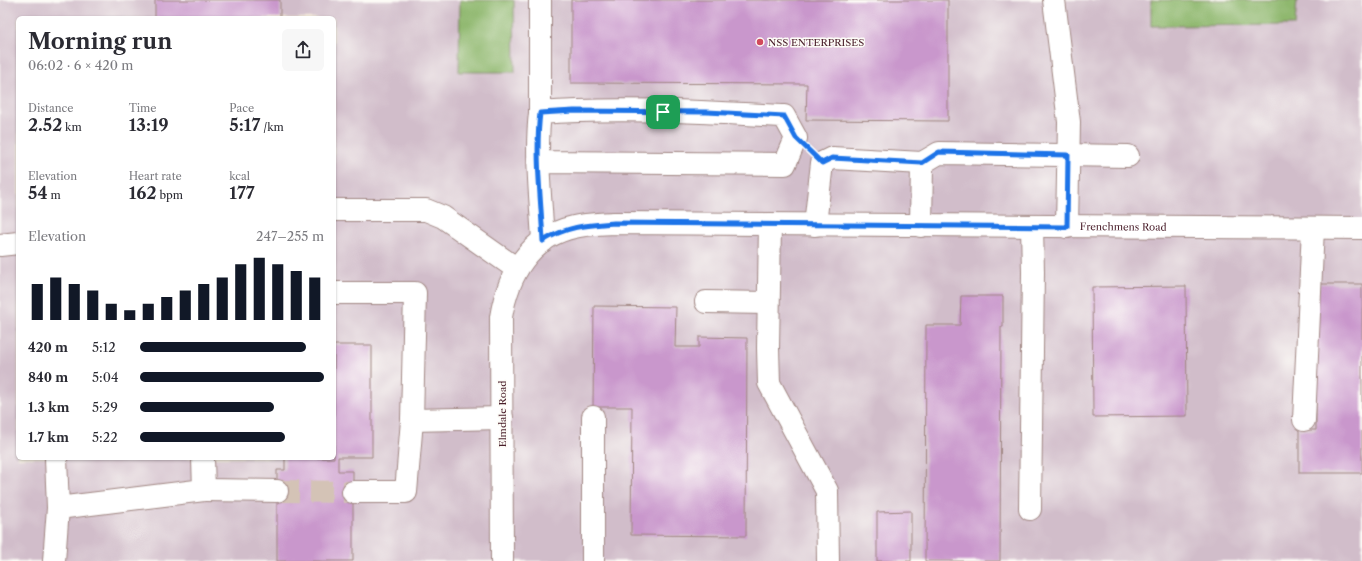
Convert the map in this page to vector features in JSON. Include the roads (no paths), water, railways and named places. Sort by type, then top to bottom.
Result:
[{"type":"street","points":[[540,0],[539,162],[543,241]]},
{"type":"street","points":[[1054,0],[1069,122],[1067,227]]},
{"type":"street","points":[[540,113],[574,111],[707,112],[784,116],[796,138],[822,163]]},
{"type":"street","points":[[539,162],[785,164],[796,138]]},
{"type":"street","points":[[822,163],[832,158],[922,163],[939,152],[1128,156]]},
{"type":"street","points":[[815,225],[822,163]]},
{"type":"street","points":[[921,226],[922,163]]},
{"type":"street","points":[[336,210],[426,210],[443,217],[517,269]]},
{"type":"street","name":"Frenchmens Road","points":[[517,269],[529,252],[543,241],[556,233],[567,229],[590,224],[1362,228]]},
{"type":"street","points":[[770,224],[768,303],[769,383],[827,491],[828,561]]},
{"type":"street","points":[[1030,509],[1033,272],[1032,226]]},
{"type":"street","points":[[1304,420],[1313,228]]},
{"type":"street","points":[[0,246],[16,243]]},
{"type":"street","name":"Elmdale Road","points":[[502,561],[501,317],[504,298],[517,269]]},
{"type":"street","points":[[336,293],[414,293],[412,420],[406,492],[353,492]]},
{"type":"street","points":[[706,302],[768,303]]},
{"type":"street","points":[[412,420],[502,418]]},
{"type":"street","points":[[593,418],[594,561]]},
{"type":"street","points":[[54,561],[58,508],[56,460]]},
{"type":"street","points":[[203,460],[204,490]]},
{"type":"street","points":[[58,508],[204,490],[277,491]]},
{"type":"tunnel","points":[[277,491],[353,492]]},
{"type":"place","name":"NSS ENTERPRISES","points":[[760,42]]}]
